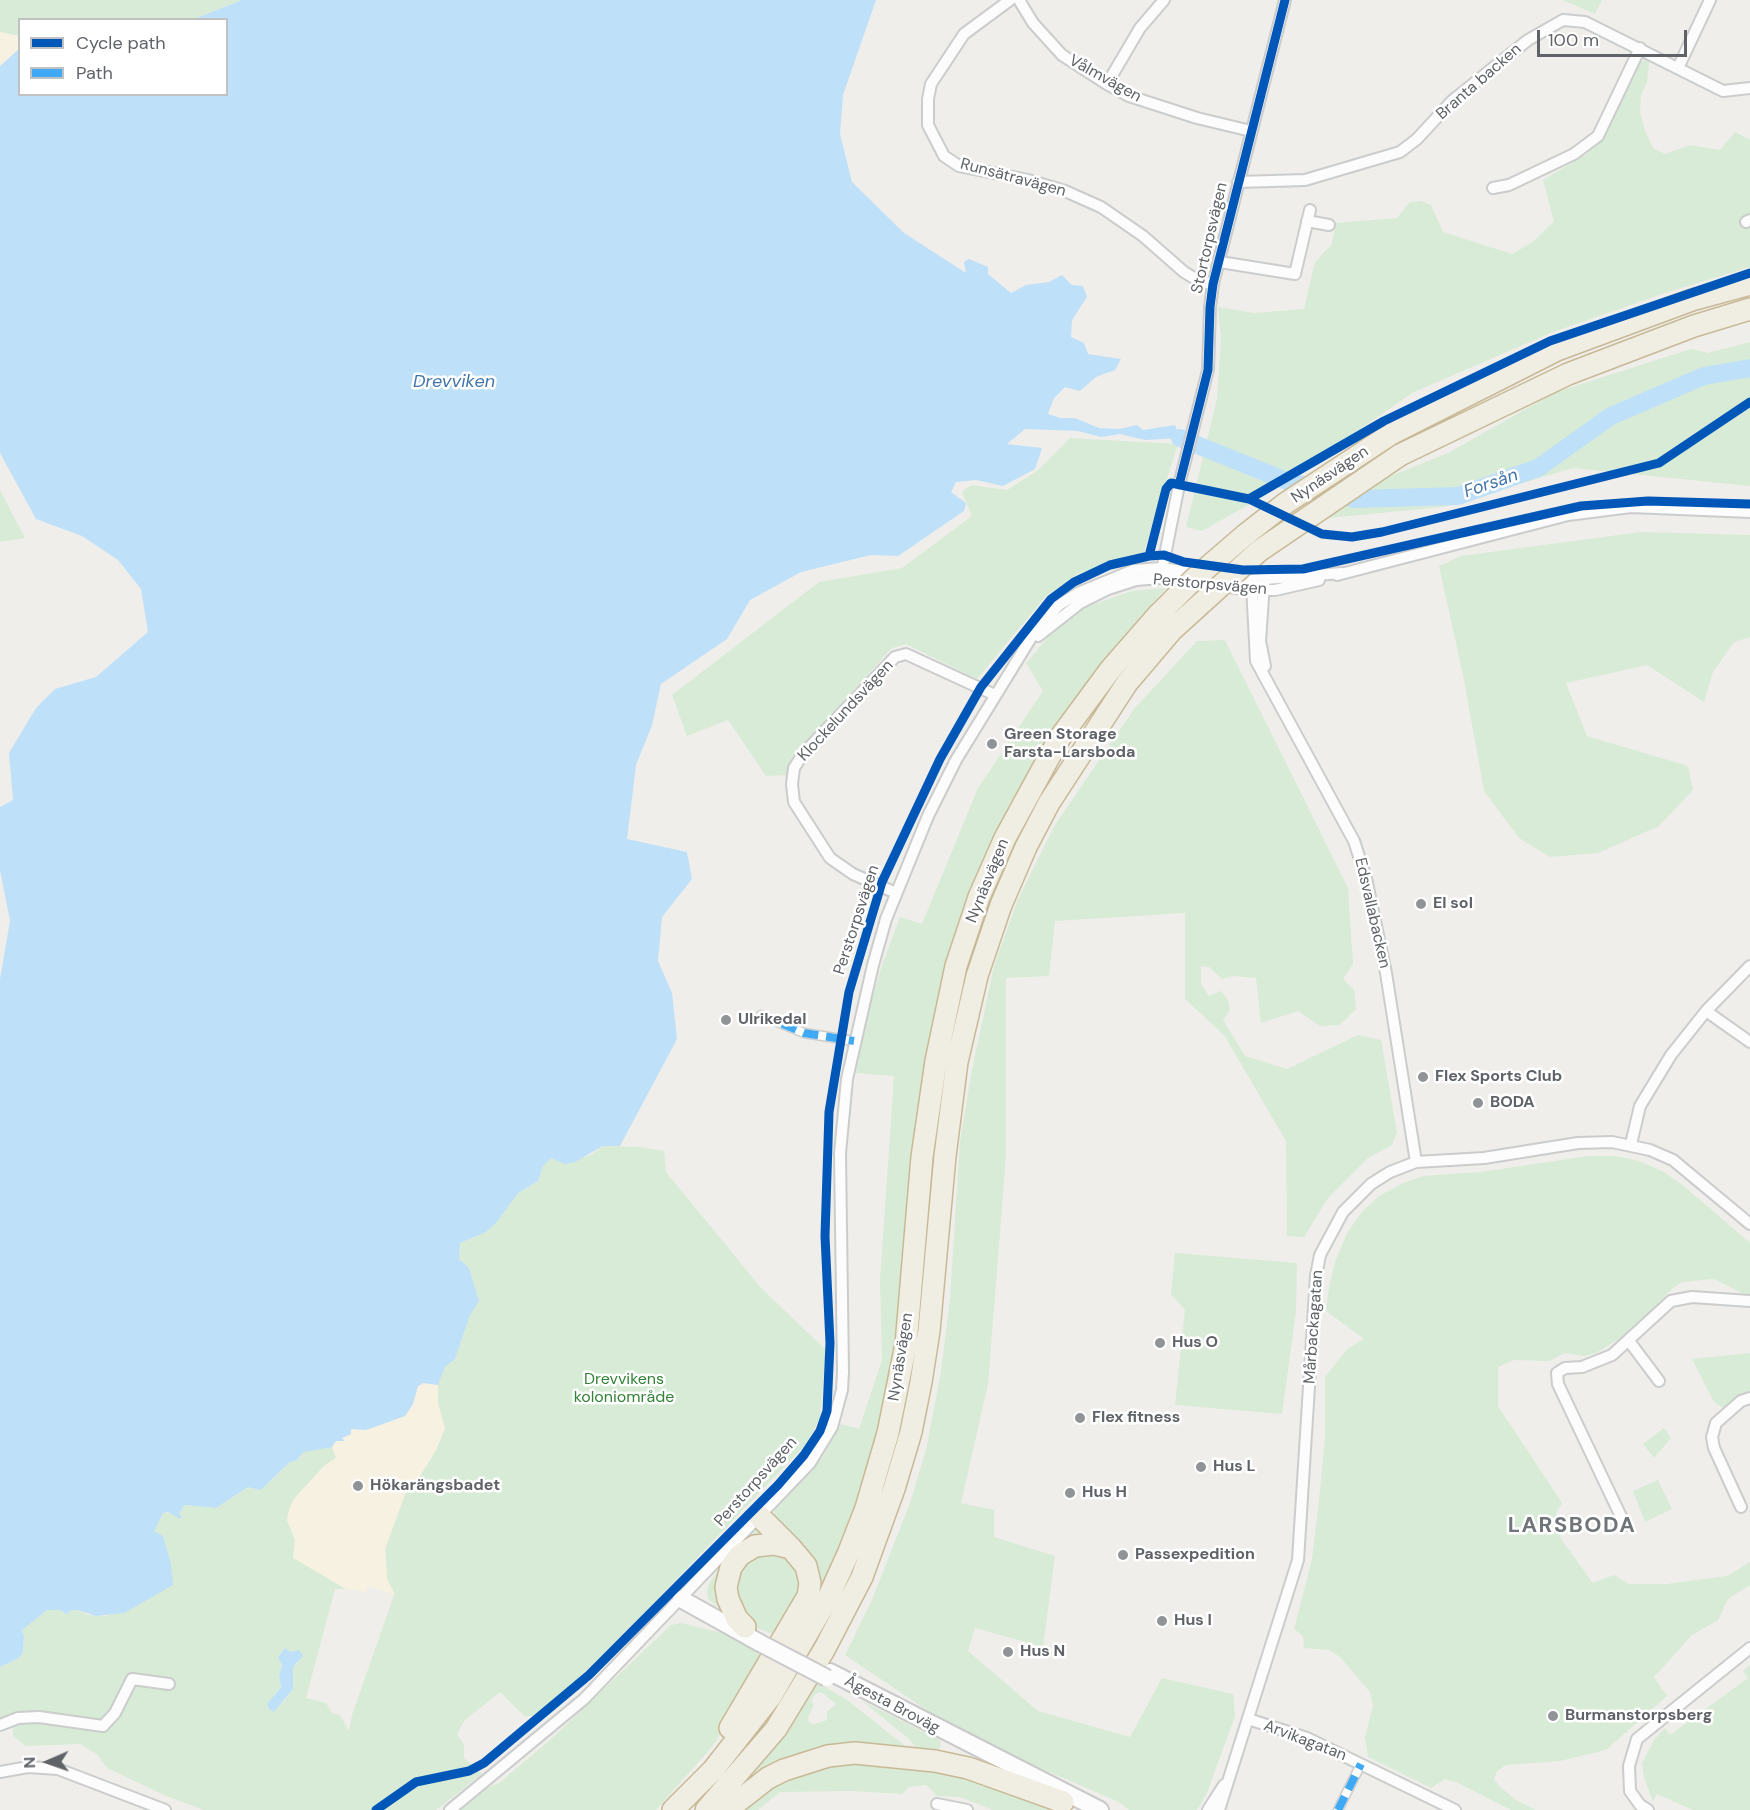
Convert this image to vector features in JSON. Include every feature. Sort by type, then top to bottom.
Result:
[{"type":"highway","name":"Nynäsvägen","points":[[706,1810],[776,1729],[841,1620],[873,1548],[911,1432],[929,1331],[949,1121],[957,1062],[977,976],[1005,896],[1049,802],[1195,578],[1286,503],[1391,434],[1557,350],[1692,300],[1750,284]]},
{"type":"highway","name":"Nynäsvägen","points":[[673,1810],[713,1770],[771,1696],[829,1596],[866,1508],[888,1433],[906,1344],[922,1157],[936,1061],[956,966],[979,897],[1005,838],[1059,739],[1110,670],[1165,623],[1259,551],[1400,455],[1568,374],[1694,326],[1750,309]]},
{"type":"highway","points":[[673,1810],[694,1775],[744,1708],[808,1596],[810,1583],[807,1566],[759,1516]]},
{"type":"highway","points":[[756,1636],[737,1619],[728,1599],[726,1587],[731,1567],[740,1555],[755,1546],[774,1544],[791,1548]]},
{"type":"highway","points":[[727,1810],[768,1778],[802,1762],[855,1753],[927,1760],[997,1776],[1071,1806]]},
{"type":"main road","name":"Ågesta Broväg","points":[[683,1597],[944,1735],[1071,1806]]},
{"type":"main road","name":"Ågesta Broväg","points":[[944,1735],[1100,1810]]},
{"type":"main road","points":[[927,1760],[945,1752],[944,1735]]},
{"type":"street","name":"Runsätravägen","points":[[1010,0],[964,34],[931,84],[927,99],[928,125],[944,156],[959,166],[1028,180],[1065,191],[1101,207],[1125,221],[1184,272],[1199,281],[1214,284]]},
{"type":"street","name":"Vålmvägen","points":[[1019,0],[1033,23],[1062,56],[1107,84],[1129,96],[1197,118],[1251,131]]},
{"type":"street","points":[[1107,84],[1140,28],[1164,0]]},
{"type":"street","name":"Stortorpsvägen","points":[[1161,573],[1209,370],[1210,307],[1214,284],[1238,182],[1286,0]]},
{"type":"street","points":[[1678,68],[1710,0]]},
{"type":"street","name":"Branta backen","points":[[1238,182],[1305,180],[1400,152],[1417,139],[1452,101],[1528,40],[1563,20],[1585,22],[1722,91],[1750,88]]},
{"type":"street","points":[[1494,188],[1509,185],[1574,154],[1598,136],[1640,48]]},
{"type":"street","points":[[1220,262],[1295,274],[1309,216],[1329,225]]},
{"type":"street","name":"Perstorpsvägen","points":[[450,1810],[584,1698],[810,1463],[832,1426],[842,1390],[840,1153],[854,1041],[873,965],[896,893],[951,769],[1024,647],[1080,603],[1108,589],[1161,573],[1258,585],[1342,573],[1568,515],[1631,507],[1750,512]]},
{"type":"street","name":"Edsvallabacken","points":[[1258,585],[1260,641],[1269,684],[1354,841],[1366,878],[1386,973],[1416,1162]]},
{"type":"street","name":"Klockelundsvägen","points":[[896,893],[853,874],[830,858],[794,802],[792,784],[794,768],[803,754],[895,657],[906,654],[995,695]]},
{"type":"street","points":[[1630,1144],[1640,1106],[1671,1055],[1706,1011],[1750,966]]},
{"type":"street","points":[[1706,1011],[1750,1042]]},
{"type":"street","points":[[761,1015],[804,1033],[854,1041]]},
{"type":"street","name":"Mårbackagatan","points":[[1220,1810],[1227,1780],[1298,1560],[1314,1293],[1320,1255],[1343,1212],[1371,1184],[1390,1172],[1416,1162],[1484,1158],[1578,1143],[1630,1144],[1673,1161],[1750,1224]]},
{"type":"street","points":[[1626,1525],[1558,1384],[1557,1373],[1564,1368],[1582,1367],[1612,1355],[1671,1301],[1692,1297],[1750,1301]]},
{"type":"street","points":[[1629,1341],[1659,1382]]},
{"type":"street","points":[[1741,1507],[1714,1448],[1712,1437],[1716,1423],[1741,1401],[1750,1398]]},
{"type":"street","points":[[1648,1810],[1640,1805],[1630,1791],[1629,1766],[1637,1739],[1750,1647]]},
{"type":"street","points":[[0,1725],[3,1721],[39,1717],[103,1726],[115,1713],[132,1679],[169,1684]]},
{"type":"street","name":"Arvikagatan","points":[[1248,1719],[1307,1738],[1455,1810]]},
{"type":"street","name":"Arvikagatan","points":[[1338,1810],[1361,1764]]},
{"type":"street","points":[[0,1772],[28,1767],[58,1769],[165,1810]]},
{"type":"street","name":"Mårbackagatan","points":[[1208,1810],[1227,1780]]},
{"type":"street","points":[[937,1804],[967,1810]]},
{"type":"green space","points":[[0,0],[242,0],[197,18],[18,18],[18,36],[0,32]]},
{"type":"green space","points":[[1563,0],[1602,0],[1595,14]]},
{"type":"green space","points":[[1646,59],[1649,63],[1647,82],[1641,95],[1640,112],[1653,148],[1665,154],[1690,145],[1720,150],[1735,132],[1750,140],[1750,267],[1668,292],[1553,332],[1412,393],[1266,495],[1202,531],[1186,527],[1217,399],[1221,340],[1218,307],[1254,313],[1304,309],[1315,262],[1332,244],[1336,223],[1397,218],[1410,202],[1421,201],[1431,205],[1443,232],[1512,254],[1534,241],[1554,221],[1543,180],[1587,154],[1605,138],[1638,63]]},
{"type":"green space","points":[[1750,342],[1750,486],[1573,468],[1443,507],[1328,518],[1388,477],[1448,453],[1556,392],[1691,349],[1708,353]]},
{"type":"green space","points":[[1070,438],[1178,444],[1144,552],[1077,574],[1045,597],[977,679],[906,644],[892,648],[792,757],[788,775],[766,776],[728,720],[687,736],[672,695],[819,582],[902,568],[972,516],[962,492],[971,485],[1007,490],[1037,471]]},
{"type":"green space","points":[[0,490],[25,538],[0,542]]},
{"type":"green space","points":[[1641,532],[1750,535],[1750,637],[1734,642],[1713,672],[1704,702],[1647,665],[1566,683],[1587,736],[1688,766],[1693,790],[1659,826],[1598,853],[1550,857],[1519,838],[1484,791],[1463,675],[1439,566],[1461,556]]},
{"type":"green space","points":[[1166,588],[1114,647],[1071,703],[1037,757],[1007,809],[961,919],[942,976],[916,1113],[894,1344],[881,1415],[868,1468],[852,1514],[815,1600],[774,1516],[774,1510],[823,1457],[841,1424],[859,1429],[882,1360],[880,1280],[894,1076],[856,1073],[867,1016],[882,965],[900,917],[922,924],[978,788],[1043,691],[1026,663],[1054,630],[1083,608],[1132,591]]},
{"type":"green space","points":[[1225,640],[1348,888],[1353,964],[1343,979],[1354,990],[1356,1009],[1340,1025],[1320,1026],[1298,1011],[1261,1023],[1256,978],[1233,976],[1222,979],[1209,967],[1201,966],[1201,984],[1209,996],[1221,991],[1228,1000],[1230,1010],[1223,1020],[1245,1056],[1287,1069],[1358,1035],[1381,1040],[1397,1132],[1392,1145],[1368,1158],[1328,1198],[1304,1237],[1287,1236],[1286,1141],[1224,1035],[1185,999],[1185,913],[1055,921],[1049,976],[1006,978],[1006,1156],[988,1384],[961,1503],[994,1510],[994,1537],[1055,1556],[1043,1647],[975,1628],[968,1651],[1038,1711],[1130,1737],[1162,1678],[1233,1694],[1235,1716],[1207,1793],[1197,1810],[1129,1810],[1119,1802],[1026,1762],[943,1721],[845,1655],[871,1602],[910,1503],[927,1446],[941,1371],[950,1299],[960,1142],[971,1075],[994,966],[1018,899],[1055,825],[1134,709],[1197,641]]},
{"type":"green space","name":"Drevvikens koloniområde","points":[[603,1146],[640,1147],[664,1151],[666,1172],[761,1288],[826,1350],[820,1418],[807,1443],[649,1608],[569,1688],[534,1716],[524,1716],[500,1692],[464,1721],[457,1734],[464,1745],[464,1758],[482,1774],[436,1810],[204,1810],[164,1795],[107,1768],[98,1755],[80,1744],[26,1746],[13,1736],[13,1727],[18,1715],[9,1714],[0,1719],[0,1667],[19,1658],[23,1652],[22,1630],[24,1625],[47,1610],[61,1610],[66,1614],[72,1610],[78,1610],[88,1615],[106,1616],[163,1513],[179,1514],[183,1505],[216,1508],[248,1487],[268,1484],[290,1462],[300,1458],[304,1452],[328,1446],[332,1447],[336,1458],[324,1466],[294,1499],[287,1520],[295,1540],[294,1558],[346,1589],[335,1589],[306,1698],[326,1703],[332,1713],[340,1715],[349,1731],[352,1715],[394,1595],[387,1579],[385,1549],[407,1489],[418,1479],[435,1452],[445,1428],[438,1404],[438,1385],[445,1367],[455,1359],[470,1315],[478,1301],[469,1268],[459,1259],[460,1243],[486,1232],[496,1223],[518,1193],[538,1181],[543,1166],[551,1158],[565,1163],[591,1155]],"holes":[[[285,1648],[298,1663],[293,1667],[293,1689],[280,1706],[273,1696],[281,1687],[279,1676],[282,1664],[278,1657]]]},
{"type":"green space","points":[[1588,1156],[1616,1156],[1639,1161],[1662,1171],[1684,1186],[1750,1243],[1750,1294],[1742,1293],[1714,1279],[1682,1282],[1673,1288],[1629,1333],[1596,1353],[1585,1356],[1565,1353],[1549,1361],[1514,1360],[1498,1367],[1498,1406],[1562,1503],[1556,1513],[1561,1539],[1593,1583],[1614,1575],[1629,1584],[1667,1584],[1727,1576],[1750,1562],[1750,1585],[1728,1599],[1718,1620],[1692,1635],[1654,1677],[1667,1696],[1606,1750],[1560,1761],[1506,1765],[1497,1771],[1494,1779],[1499,1786],[1516,1800],[1536,1810],[1511,1810],[1458,1783],[1445,1779],[1431,1788],[1368,1757],[1365,1737],[1373,1705],[1370,1692],[1340,1657],[1329,1650],[1304,1648],[1303,1636],[1294,1629],[1312,1559],[1325,1436],[1325,1377],[1347,1349],[1364,1339],[1326,1311],[1335,1262],[1347,1233],[1362,1212],[1379,1196],[1403,1183],[1423,1176],[1481,1172]]},
{"type":"green space","points":[[1175,1253],[1297,1263],[1296,1312],[1282,1414],[1175,1405],[1185,1310],[1171,1294]]},
{"type":"green space","points":[[1750,1353],[1750,1390],[1723,1408],[1714,1402],[1692,1359]]},
{"type":"green space","points":[[1664,1428],[1671,1438],[1654,1458],[1643,1444]]},
{"type":"green space","points":[[1658,1480],[1672,1509],[1645,1522],[1633,1491]]},
{"type":"green space","points":[[762,1527],[777,1538],[750,1542],[725,1612],[708,1599],[709,1584],[719,1568],[745,1540],[755,1530]]},
{"type":"green space","points":[[784,1549],[806,1579],[781,1637],[759,1629],[746,1620],[738,1607],[734,1574],[746,1557]]},
{"type":"green space","points":[[681,1623],[730,1635],[769,1658],[712,1747],[656,1810],[460,1810],[487,1788],[499,1783],[549,1741],[671,1625]]},
{"type":"green space","points":[[1750,1665],[1750,1810],[1693,1810],[1657,1794],[1653,1802],[1644,1777],[1642,1763],[1654,1740],[1665,1728],[1670,1735],[1748,1678],[1743,1671]]},
{"type":"green space","points":[[817,1682],[847,1700],[913,1752],[876,1748],[731,1796],[778,1742]],"holes":[[[821,1692],[836,1704],[827,1712],[827,1720],[815,1724],[809,1723],[808,1717],[814,1705],[811,1701],[815,1694]]]},
{"type":"green space","points":[[862,1701],[940,1740],[941,1746],[938,1751],[932,1754],[920,1752],[908,1738]]},
{"type":"green space","points":[[819,1762],[941,1768],[1056,1810],[993,1810],[960,1797],[937,1796],[926,1785],[909,1787],[902,1794],[851,1791],[780,1792],[758,1810],[736,1810],[756,1793]]},
{"type":"sand","points":[[0,32],[18,36],[18,50],[0,66]]},
{"type":"sand","name":"Hökarängsbadet","points":[[431,1382],[438,1385],[438,1404],[445,1428],[435,1452],[418,1479],[407,1489],[385,1549],[387,1579],[395,1595],[368,1586],[366,1592],[346,1589],[293,1558],[295,1540],[287,1520],[289,1509],[294,1499],[324,1466],[336,1458],[332,1447],[336,1441],[344,1441],[342,1438],[350,1434],[351,1429],[366,1430],[382,1425],[413,1404],[418,1386]]},
{"type":"water","name":"Drevviken","points":[[242,0],[876,0],[843,95],[840,134],[852,182],[904,233],[966,273],[964,262],[969,259],[988,267],[988,274],[1011,293],[1026,285],[1049,282],[1062,275],[1072,285],[1083,286],[1087,297],[1072,320],[1071,337],[1084,343],[1088,354],[1121,359],[1115,370],[1096,377],[1080,391],[1065,387],[1054,398],[1048,414],[1060,418],[1075,418],[1099,428],[1119,429],[1137,425],[1143,430],[1175,425],[1180,438],[1145,440],[1120,434],[1101,437],[1078,431],[1025,429],[1007,444],[1042,448],[1035,469],[1003,486],[976,480],[956,482],[951,492],[966,503],[964,511],[898,556],[871,555],[801,572],[750,600],[727,639],[661,684],[652,725],[636,765],[627,839],[687,852],[692,879],[662,917],[658,961],[672,993],[677,1039],[620,1146],[603,1146],[575,1162],[565,1164],[551,1158],[543,1166],[538,1181],[518,1193],[496,1223],[486,1232],[460,1243],[459,1259],[469,1268],[479,1301],[470,1315],[455,1359],[445,1367],[438,1385],[423,1383],[418,1386],[413,1404],[405,1416],[366,1430],[351,1429],[351,1434],[342,1438],[345,1441],[336,1441],[332,1447],[304,1452],[261,1490],[248,1487],[216,1508],[184,1505],[179,1514],[182,1517],[180,1519],[168,1512],[163,1513],[154,1531],[163,1536],[171,1564],[173,1585],[124,1613],[96,1616],[78,1610],[72,1610],[66,1614],[61,1610],[47,1610],[22,1630],[23,1652],[19,1658],[0,1667],[0,979],[10,921],[0,870],[0,807],[13,800],[9,753],[36,708],[55,689],[96,677],[148,632],[141,589],[118,560],[82,536],[36,519],[0,453],[0,66],[18,50],[18,96],[228,96],[228,18],[197,18]]},
{"type":"water","points":[[285,1648],[290,1652],[299,1650],[303,1656],[293,1667],[293,1689],[274,1712],[267,1704],[281,1687],[279,1676],[282,1665],[278,1657]]},
{"type":"waterway","name":"Forsån","points":[[1180,438],[1284,480],[1355,499],[1458,496],[1538,468],[1611,416],[1704,376],[1750,368]]},
{"type":"marked path","points":[[761,1015],[804,1033],[854,1041]]},
{"type":"marked path","points":[[1338,1810],[1361,1764]]},
{"type":"cycle path","points":[[1179,485],[1208,370],[1213,284],[1285,0]]},
{"type":"cycle path","points":[[1249,499],[1384,421],[1550,341],[1750,273]]},
{"type":"cycle path","points":[[1149,556],[1166,489],[1171,483],[1249,499],[1322,534],[1352,537],[1382,532],[1659,463],[1750,402]]},
{"type":"cycle path","points":[[376,1810],[416,1782],[469,1771],[484,1763],[589,1675],[778,1485],[804,1455],[820,1431],[827,1411],[830,1343],[825,1236],[829,1112],[849,992],[882,882],[940,759],[981,687],[1051,599],[1074,582],[1110,565],[1149,556],[1164,555],[1184,562],[1243,570],[1303,569],[1581,506],[1648,501],[1750,504]]},
{"type":"place","name":"Green Storage Farsta-Larsboda","points":[[992,744]]},
{"type":"place","name":"El sol","points":[[1421,904]]},
{"type":"place","name":"Ulrikedal","points":[[726,1020]]},
{"type":"place","name":"Flex Sports Club","points":[[1423,1077]]},
{"type":"place","name":"BODA","points":[[1478,1103]]},
{"type":"place","name":"Hus O","points":[[1160,1343]]},
{"type":"place","name":"Flex fitness","points":[[1080,1418]]},
{"type":"place","name":"Hus L","points":[[1201,1467]]},
{"type":"place","name":"Hökarängsbadet","points":[[358,1486]]},
{"type":"place","name":"Hus H","points":[[1070,1493]]},
{"type":"place","name":"Passexpedition","points":[[1123,1555]]},
{"type":"place","name":"Hus I","points":[[1162,1621]]},
{"type":"place","name":"Hus N","points":[[1008,1652]]},
{"type":"place","name":"Burmanstorpsberg","points":[[1553,1716]]},
{"type":"district","name":"LARSBODA","points":[[1572,1526]]}]
